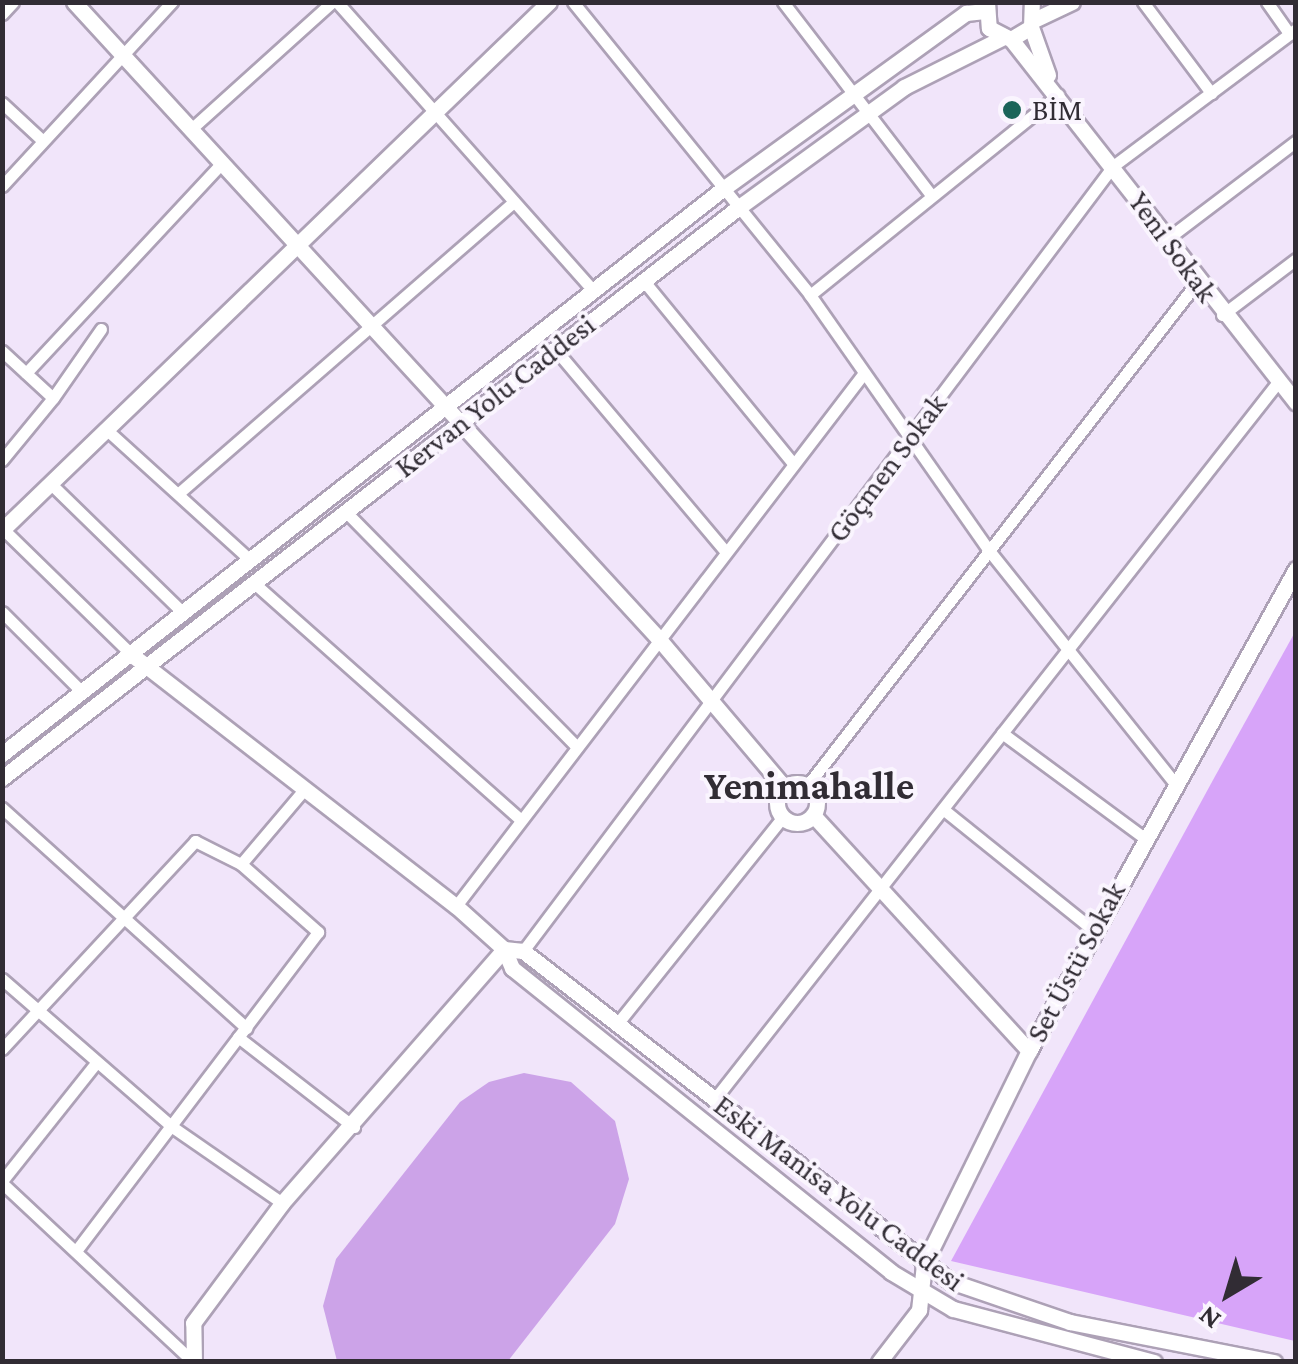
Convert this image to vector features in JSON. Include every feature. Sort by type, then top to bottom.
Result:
[{"type":"main road","points":[[74,2],[368,328],[658,638],[709,706],[784,788]]},
{"type":"main road","points":[[3,530],[436,116],[549,2]]},
{"type":"main road","points":[[1032,2],[1032,23],[1056,92]]},
{"type":"main road","points":[[1032,23],[1072,2]]},
{"type":"main road","name":"Kervan Yolu Caddesi","points":[[2,754],[720,191],[859,95],[966,13],[986,5]]},
{"type":"main road","name":"Yeni Sokak","points":[[986,5],[989,28],[1007,38],[1056,92],[1222,315],[1296,404]]},
{"type":"main road","name":"Kervan Yolu Caddesi","points":[[2,778],[735,210],[944,64],[1007,38],[1032,23]]},
{"type":"main road","name":"Set Üstü Sokak","points":[[925,1295],[924,1264],[1029,1051],[1143,837],[1296,569]]},
{"type":"main road","name":"Eski Manisa Yolu Caddesi","points":[[132,654],[302,792],[456,906],[504,949],[512,968],[925,1295],[992,1322],[1154,1362]]},
{"type":"main road","points":[[807,786],[816,799],[813,814],[798,823],[782,817],[777,805],[784,788],[807,786]]},
{"type":"main road","points":[[813,814],[886,889],[1029,1051]]},
{"type":"main road","points":[[193,1362],[193,1323],[282,1204],[354,1127],[504,949],[523,951]]},
{"type":"main road","name":"Eski Manisa Yolu Caddesi","points":[[523,951],[924,1264],[968,1291],[1023,1310],[1274,1362]]},
{"type":"main road","points":[[880,1362],[925,1295]]},
{"type":"street","points":[[2,14],[12,2]]},
{"type":"street","points":[[2,186],[172,2]]},
{"type":"street","points":[[190,130],[335,2],[592,290]]},
{"type":"street","points":[[574,2],[735,210],[810,295],[986,548],[1174,782]]},
{"type":"street","points":[[784,2],[859,95],[931,196]]},
{"type":"street","points":[[1143,2],[1210,93]]},
{"type":"street","points":[[1266,2],[1292,32]]},
{"type":"street","name":"Göçmen Sokak","points":[[523,951],[1113,166],[1292,32]]},
{"type":"street","points":[[810,295],[1056,92]]},
{"type":"street","points":[[2,103],[42,140]]},
{"type":"street","points":[[1167,239],[1296,142]]},
{"type":"street","points":[[26,373],[220,165]]},
{"type":"street","points":[[180,492],[514,202]]},
{"type":"street","points":[[1222,315],[1296,259]]},
{"type":"street","points":[[643,280],[793,463]]},
{"type":"street","points":[[807,786],[986,548],[1198,281]]},
{"type":"street","points":[[2,460],[54,398],[101,329]]},
{"type":"street","points":[[555,349],[726,552]]},
{"type":"street","points":[[2,351],[54,398]]},
{"type":"street","points":[[456,906],[864,373]]},
{"type":"street","points":[[714,1100],[886,889],[1067,648],[1278,382]]},
{"type":"street","points":[[108,431],[180,492],[248,558]]},
{"type":"street","points":[[51,484],[182,612]]},
{"type":"street","points":[[348,512],[577,746]]},
{"type":"street","points":[[3,530],[132,654]]},
{"type":"street","points":[[254,583],[520,819]]},
{"type":"street","points":[[2,612],[82,691]]},
{"type":"street","points":[[1002,733],[1143,837]]},
{"type":"street","points":[[241,864],[302,792]]},
{"type":"street","points":[[2,808],[124,917],[242,1032],[354,1127]]},
{"type":"street","points":[[944,810],[1092,930]]},
{"type":"street","points":[[617,1024],[782,817]]},
{"type":"street","points":[[2,1049],[196,841],[241,864],[318,932],[77,1250]]},
{"type":"street","points":[[2,979],[171,1126],[282,1204]]},
{"type":"street","points":[[96,1064],[2,1182],[193,1362]]},
{"type":"shaded area","points":[[1295,632],[1295,1341],[951,1261],[1213,780]]},
{"type":"shaded area","points":[[524,1073],[571,1082],[615,1121],[629,1179],[615,1224],[508,1361],[337,1361],[323,1306],[336,1259],[460,1102],[489,1082]]},
{"type":"place","name":"BİM","points":[[1012,110]]},
{"type":"district","name":"Yenimahalle","points":[[809,786]]}]
